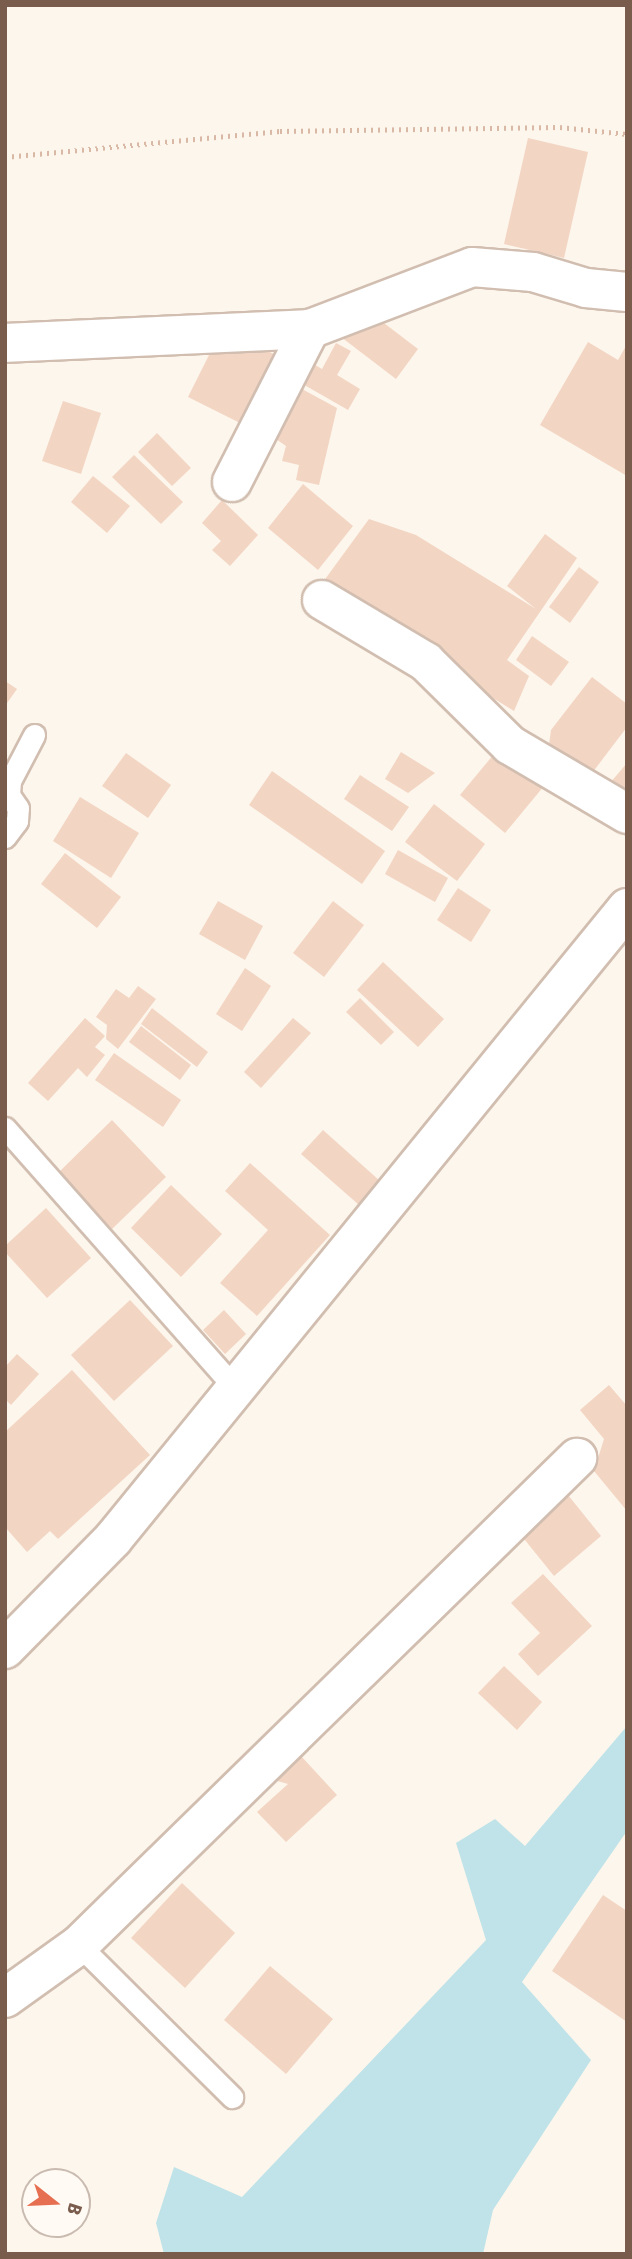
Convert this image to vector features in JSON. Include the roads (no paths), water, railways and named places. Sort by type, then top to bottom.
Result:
[{"type":"street","points":[[5,343],[310,328],[472,267],[533,272],[586,288],[627,292]]},
{"type":"street","points":[[232,482],[310,328]]},
{"type":"street","points":[[322,600],[426,662],[510,745],[627,814]]},
{"type":"street","points":[[5,1649],[113,1539],[627,908]]},
{"type":"street","points":[[5,1998],[79,1945],[577,1458]]},
{"type":"lane","points":[[5,837],[17,821],[18,808],[9,795],[10,781],[34,736]]},
{"type":"lane","points":[[5,1128],[235,1388]]},
{"type":"lane","points":[[79,1945],[232,2097]]},
{"type":"water","points":[[627,1726],[627,1831],[522,1982],[591,2060],[493,2210],[483,2254],[164,2254],[156,2223],[174,2167],[242,2197],[486,1940],[456,1843],[495,1819],[525,1846]]}]
